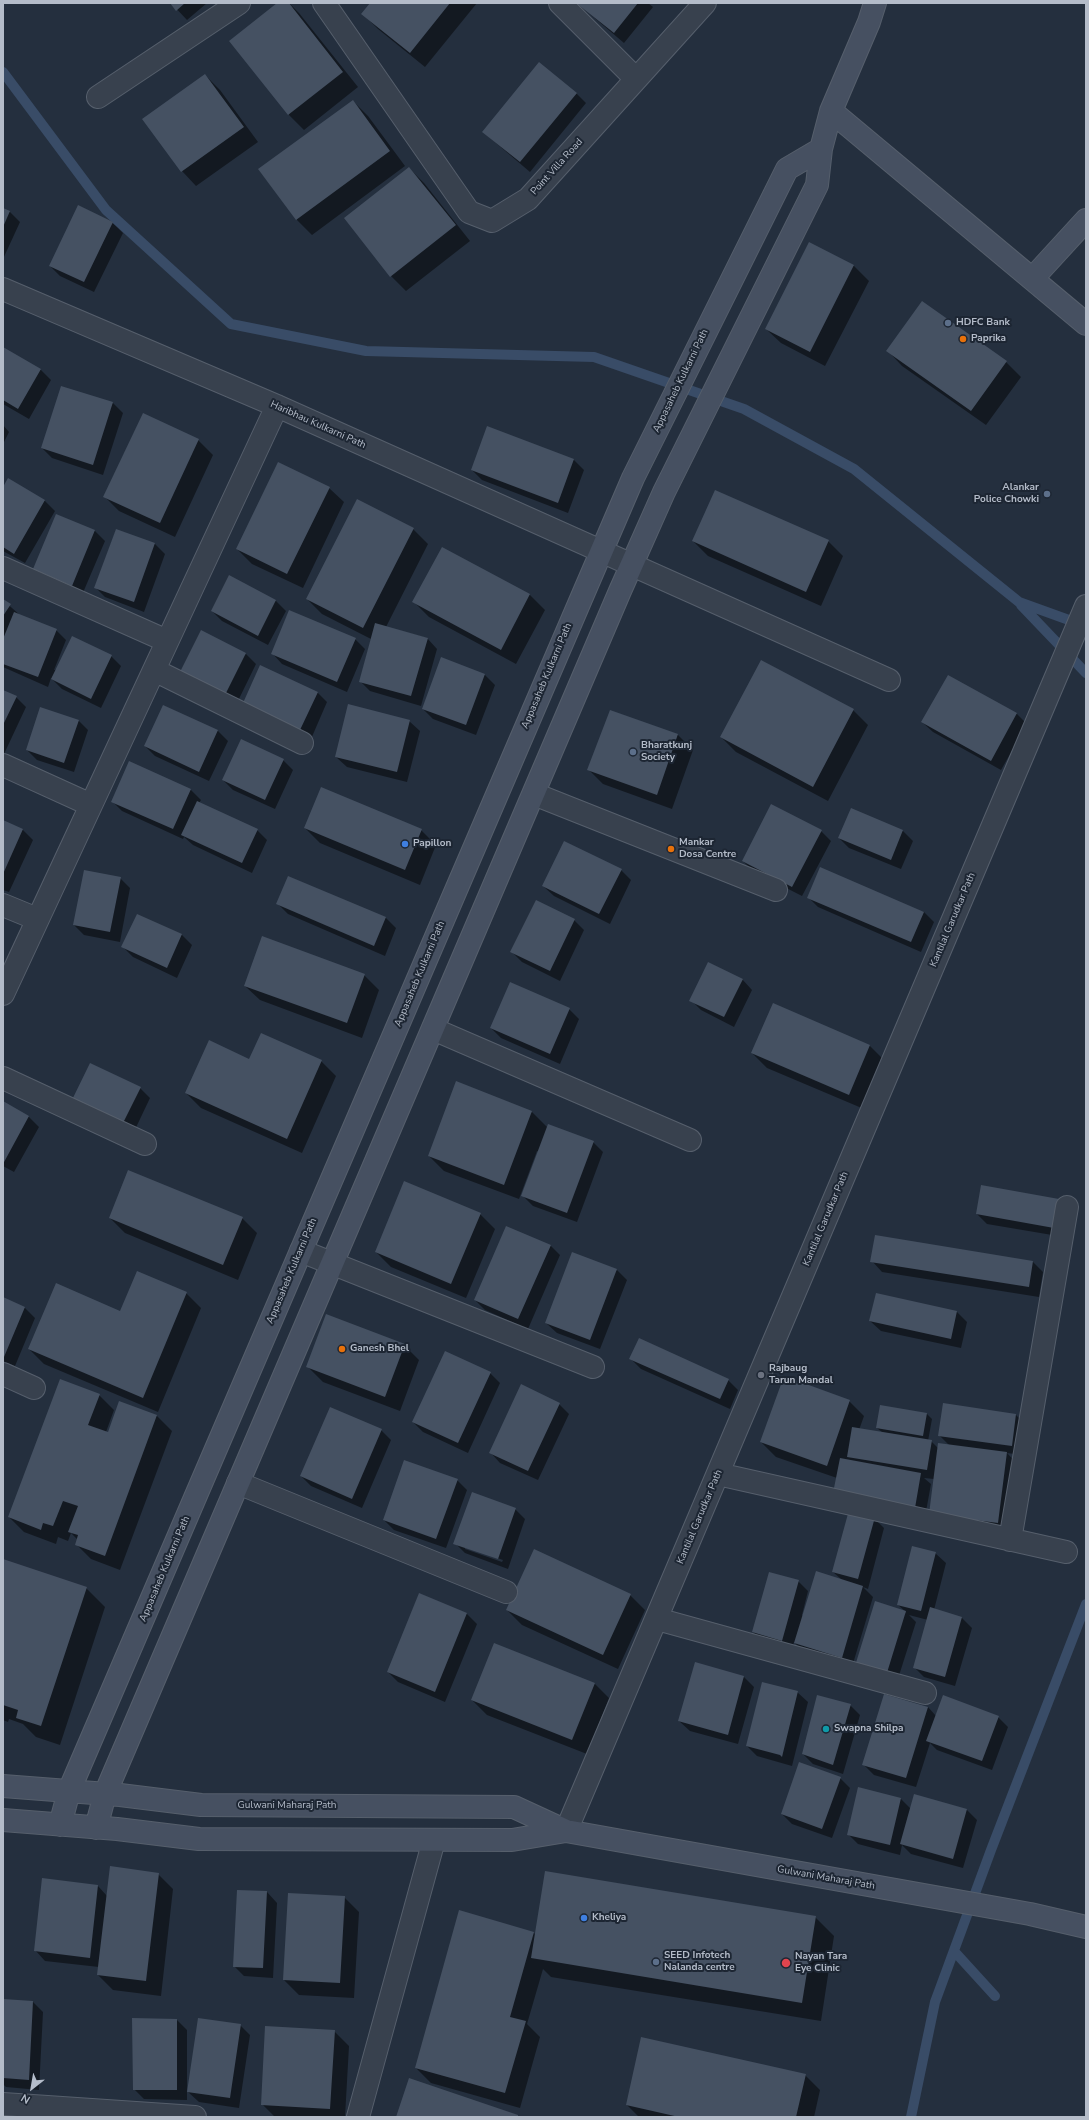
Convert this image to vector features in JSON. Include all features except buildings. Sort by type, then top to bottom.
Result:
[{"type":"street","points":[[98,97],[239,3]]},
{"type":"street","name":"Point Villa Road","points":[[324,3],[468,212],[492,221],[528,199],[705,3]]},
{"type":"street","points":[[560,3],[636,79]]},
{"type":"street","points":[[96,1828],[105,1794],[631,566],[664,492],[702,414],[817,185],[821,149],[831,111],[869,22],[875,3]]},
{"type":"street","points":[[831,111],[1086,324]]},
{"type":"street","name":"Appasaheb Kulkarni Path","points":[[60,1825],[69,1791],[633,478],[726,288],[787,169],[821,149]]},
{"type":"street","points":[[1032,279],[1086,220]]},
{"type":"street","name":"Haribhau Kulkarni Path","points":[[3,289],[277,406],[631,566],[889,680]]},
{"type":"street","points":[[3,994],[277,406]]},
{"type":"street","points":[[3,568],[167,640]]},
{"type":"street","name":"Kantilal Garudkar Path","points":[[566,1831],[1086,606]]},
{"type":"street","points":[[154,670],[302,743]]},
{"type":"street","points":[[3,765],[91,805]]},
{"type":"street","points":[[534,794],[776,890]]},
{"type":"street","points":[[3,905],[38,919]]},
{"type":"street","points":[[433,1028],[690,1140]]},
{"type":"street","points":[[3,1078],[145,1144]]},
{"type":"street","points":[[1010,1540],[1067,1207]]},
{"type":"street","points":[[301,1251],[593,1367]]},
{"type":"street","points":[[3,1374],[34,1388]]},
{"type":"street","points":[[718,1474],[1066,1552]]},
{"type":"street","points":[[238,1483],[506,1592]]},
{"type":"street","points":[[657,1619],[925,1693]]},
{"type":"street","name":"Gulwani Maharaj Path","points":[[3,1786],[105,1794],[201,1805],[514,1807],[566,1831],[932,1898],[1030,1914],[1086,1927]]},
{"type":"street","name":"Gulwani Maharaj Path","points":[[3,1820],[199,1838],[512,1840],[566,1831]]},
{"type":"street","points":[[358,2117],[434,1840]]},
{"type":"street","points":[[3,2104],[196,2117]]},
{"type":"waterway","points":[[3,72],[106,210],[231,324],[366,351],[594,357],[744,409],[854,469],[1019,602],[1080,624]]},
{"type":"waterway","points":[[1021,605],[1086,673]]},
{"type":"waterway","points":[[911,2117],[935,2002],[991,1850],[1086,1604]]},
{"type":"waterway","points":[[954,1951],[995,1996]]},
{"type":"place","name":"HDFC Bank","points":[[948,323]]},
{"type":"place","name":"Paprika","points":[[963,339]]},
{"type":"place","name":"Alankar Police Chowki","points":[[1047,494]]},
{"type":"place","name":"Bharatkunj Society","points":[[633,752]]},
{"type":"place","name":"Papillon","points":[[405,844]]},
{"type":"place","name":"Mankar Dosa Centre","points":[[671,849]]},
{"type":"place","name":"Ganesh Bhel","points":[[342,1349]]},
{"type":"place","name":"Rajbaug Tarun Mandal","points":[[761,1375]]},
{"type":"place","name":"Swapna Shilpa","points":[[826,1729]]},
{"type":"place","name":"Kheliya","points":[[584,1918]]},
{"type":"place","name":"SEED Infotech Nalanda centre","points":[[656,1962]]},
{"type":"place","name":"Nayan Tara Eye Clinic","points":[[786,1963]]}]
